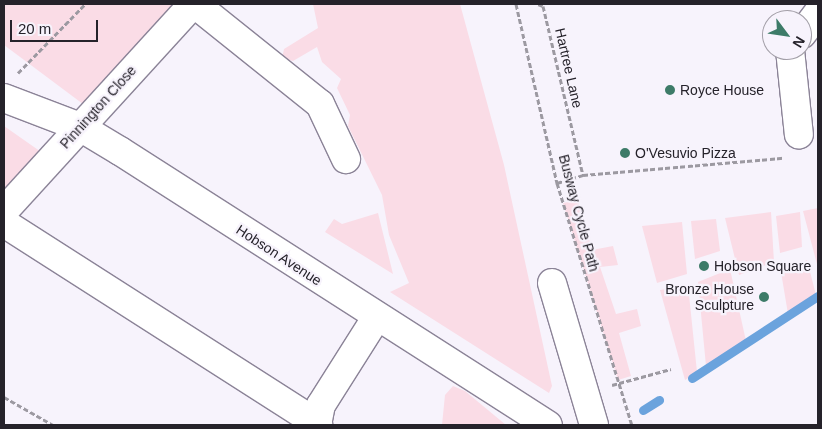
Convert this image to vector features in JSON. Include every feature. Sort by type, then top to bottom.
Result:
[{"type":"street","name":"Pinnington Close","points":[[4,211],[194,4]]},
{"type":"street","points":[[194,4],[320,104],[346,159]]},
{"type":"street","points":[[791,60],[795,146]]},
{"type":"street","name":"Hobson Avenue","points":[[9,87],[80,127],[376,318],[548,425]]},
{"type":"street","points":[[4,223],[317,425],[321,405],[376,318]]},
{"type":"street","points":[[552,283],[594,425]]},
{"type":"path","points":[[9,87],[85,4]]},
{"type":"path","name":"Busway Cycle Path","points":[[516,4],[557,183],[616,383],[632,425]]},
{"type":"path","name":"Hartree Lane","points":[[538,4],[543,6],[583,176]]},
{"type":"path","points":[[557,183],[583,176],[795,146]]},
{"type":"path","points":[[585,394],[616,383],[671,369]]},
{"type":"path","points":[[4,397],[53,425]]},
{"type":"shaded area","points":[[4,4],[184,4],[87,107],[4,45]]},
{"type":"shaded area","points":[[313,4],[460,4],[504,165],[552,386],[549,393],[390,292],[409,283],[389,235],[382,195],[348,126],[350,115],[337,88],[341,79],[322,62],[317,47],[293,61],[282,58],[284,49],[318,28]]},
{"type":"shaded area","points":[[4,126],[44,154],[4,201]]},
{"type":"shaded area","points":[[578,200],[592,250],[613,246],[618,265],[600,267],[616,314],[637,309],[641,326],[619,333],[631,376],[618,380],[563,203]]},
{"type":"shaded area","points":[[818,208],[818,268],[803,211]]},
{"type":"shaded area","points":[[771,212],[774,262],[739,275],[725,218]]},
{"type":"shaded area","points":[[800,212],[802,247],[780,253],[776,216]]},
{"type":"shaded area","points":[[378,213],[393,274],[325,232],[334,219],[342,224]]},
{"type":"shaded area","points":[[716,219],[720,251],[695,259],[691,221]]},
{"type":"shaded area","points":[[682,222],[687,274],[657,283],[642,226]]},
{"type":"shaded area","points":[[807,260],[816,295],[788,314],[781,272]]},
{"type":"shaded area","points":[[730,269],[746,341],[706,366],[698,282]]},
{"type":"shaded area","points":[[688,285],[697,372],[685,380],[660,290]]},
{"type":"shaded area","points":[[453,386],[465,391],[506,425],[442,425],[445,395]]},
{"type":"waterway","points":[[692,378],[818,296]]},
{"type":"waterway","points":[[643,410],[659,400]]},
{"type":"place","name":"Royce House","points":[[670,90]]},
{"type":"place","name":"O'Vesuvio Pizza","points":[[625,153]]},
{"type":"place","name":"Hobson Square","points":[[704,266]]},
{"type":"place","name":"Bronze House Sculpture","points":[[764,297]]}]
